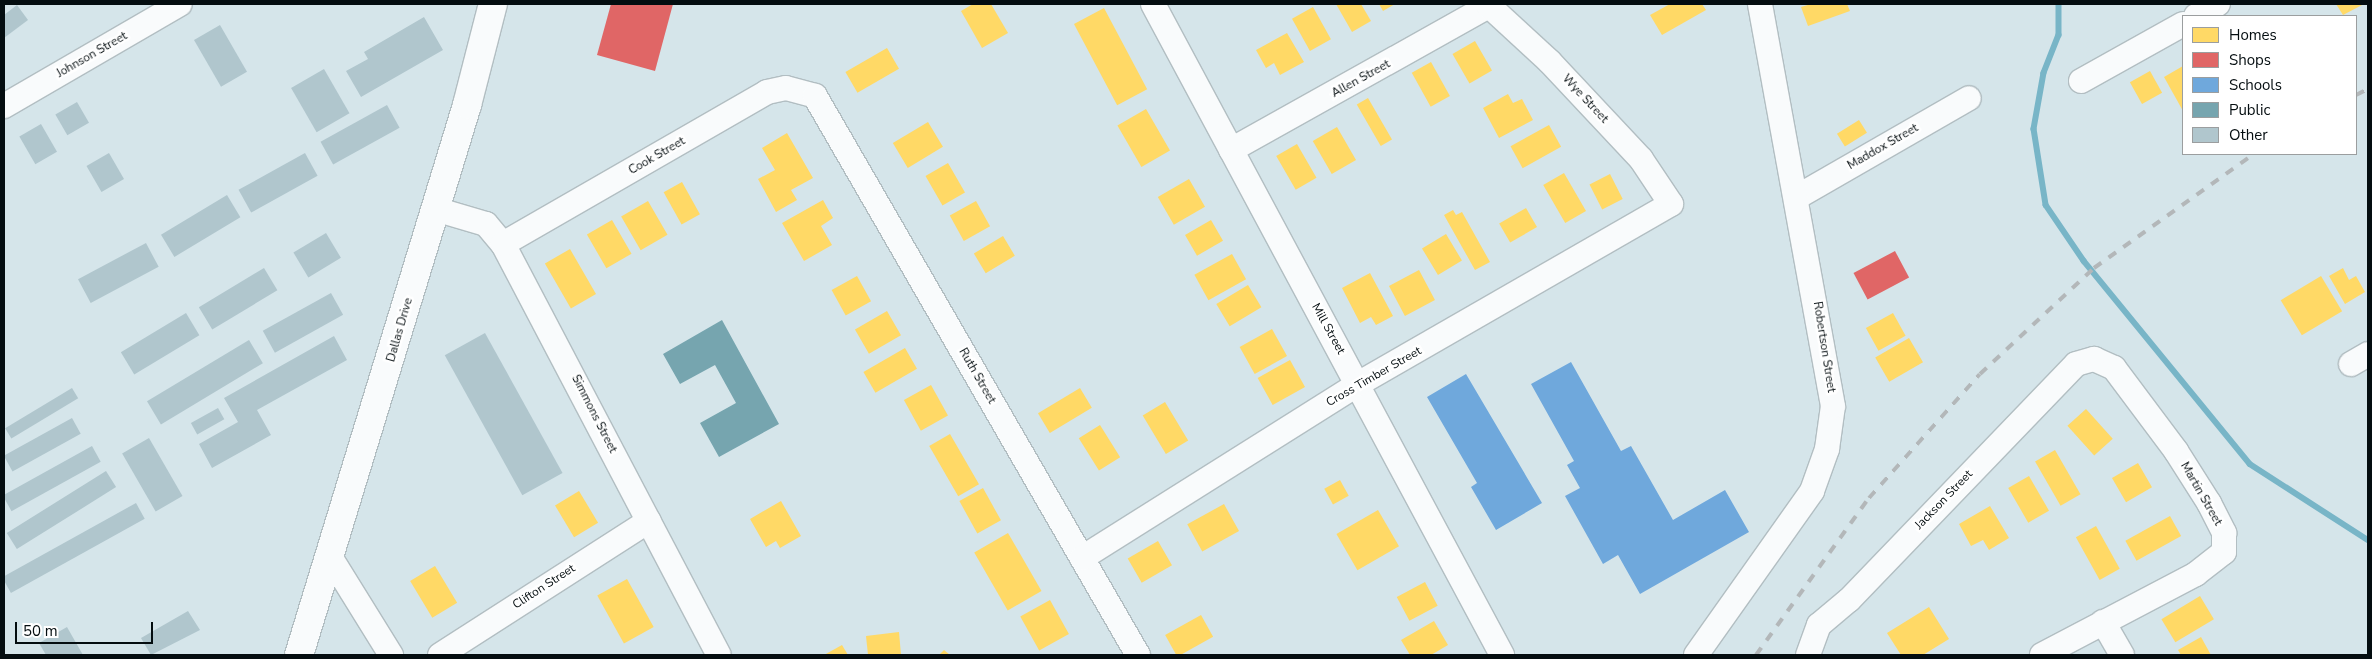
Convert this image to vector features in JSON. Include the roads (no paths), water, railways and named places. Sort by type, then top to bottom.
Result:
[{"type":"main road","name":"Dallas Drive","points":[[300,655],[435,209],[493,4]]},
{"type":"street","name":"Johnson Street","points":[[4,106],[180,4]]},
{"type":"street","name":"Mill Street","points":[[1152,4],[1502,655]]},
{"type":"street","points":[[2198,15],[2218,4]]},
{"type":"street","name":"Allen Street","points":[[1231,150],[1488,5]]},
{"type":"street","name":"Wye Street","points":[[1488,5],[1549,61],[1641,159],[1671,204]]},
{"type":"street","name":"Robertson Street","points":[[1696,655],[1812,491],[1827,449],[1833,406],[1763,5]]},
{"type":"street","points":[[2081,81],[2182,25]]},
{"type":"street","name":"Cook Street","points":[[503,244],[767,92],[786,88],[815,96]]},
{"type":"street","name":"Ruth Street","points":[[815,96],[1138,655]]},
{"type":"street","name":"Maddox Street","points":[[1797,197],[1969,98]]},
{"type":"street","name":"Cross Timber Street","points":[[1082,558],[1358,384],[1671,204]]},
{"type":"street","name":"Simmons Street","points":[[435,209],[486,224],[503,244],[719,655]]},
{"type":"street","name":"Martin Street","points":[[2094,359],[2114,368],[2176,451],[2209,503],[2224,543],[2224,552],[2196,574],[2102,622]]},
{"type":"street","name":"Jackson Street","points":[[1808,655],[1819,625],[1849,600],[2076,364],[2094,359]]},
{"type":"street","name":"Clifton Street","points":[[440,655],[649,521]]},
{"type":"street","points":[[330,555],[391,655]]},
{"type":"street","points":[[2042,655],[2102,622],[2122,655]]},
{"type":"waterway","points":[[2059,4],[2059,35],[2044,73],[2034,129],[2046,205],[2084,261],[2250,464],[2368,540]]},
{"type":"railway","points":[[2357,94],[2368,89]]},
{"type":"railway","points":[[1756,655],[1869,498],[1980,374],[2094,268],[2253,155]]}]
